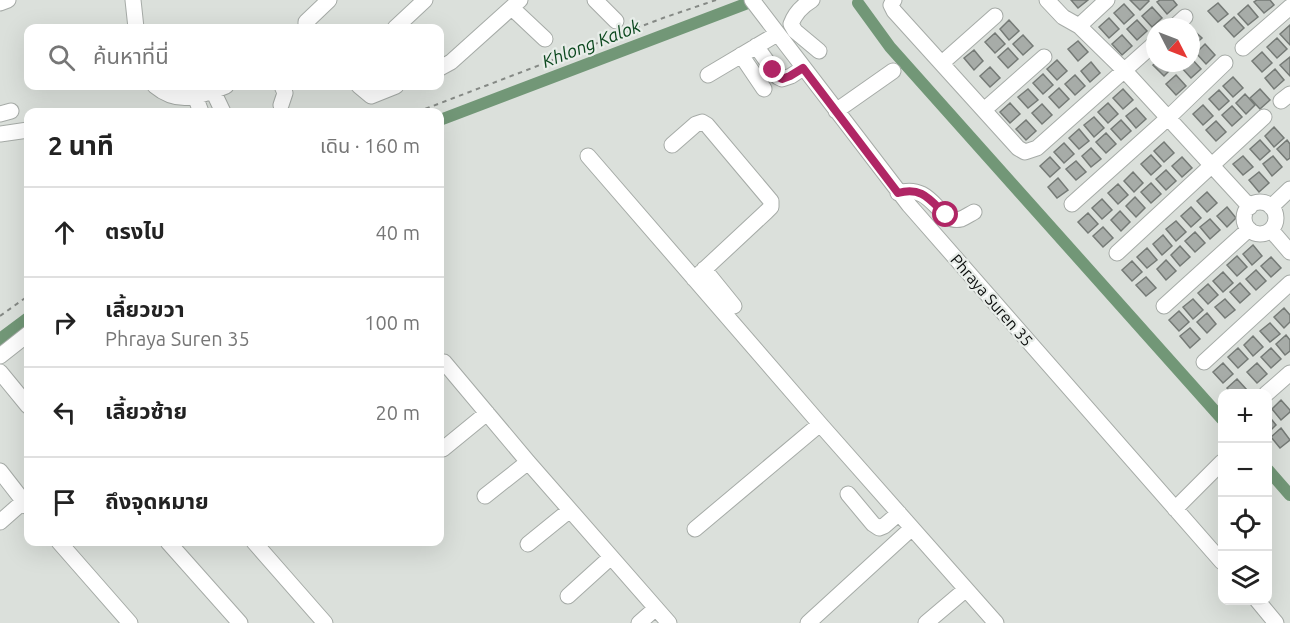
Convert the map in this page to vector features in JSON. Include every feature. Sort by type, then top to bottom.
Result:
[{"type":"street","points":[[0,3],[8,0]]},
{"type":"street","points":[[133,0],[136,24]]},
{"type":"street","points":[[306,24],[329,0]]},
{"type":"street","points":[[399,24],[425,0]]},
{"type":"street","points":[[596,0],[616,21]]},
{"type":"street","name":"Phraya Suren 35","points":[[752,0],[768,21],[785,35],[803,68],[898,193],[1218,557]]},
{"type":"street","points":[[708,75],[756,46],[785,35],[794,15],[812,0]]},
{"type":"street","points":[[894,0],[891,5],[894,11],[1018,148],[1025,152],[1034,150],[1146,51]]},
{"type":"street","points":[[1047,0],[1063,17],[1079,26],[1124,70],[1250,207]]},
{"type":"street","points":[[1079,26],[1107,0]]},
{"type":"street","points":[[1243,48],[1290,7],[1285,0]]},
{"type":"street","points":[[444,66],[516,4],[545,39]]},
{"type":"street","points":[[942,63],[995,16]]},
{"type":"street","points":[[785,35],[819,51]]},
{"type":"street","points":[[756,46],[778,77],[782,79],[803,68]]},
{"type":"street","points":[[741,55],[764,89]]},
{"type":"street","points":[[984,110],[1044,57]]},
{"type":"street","points":[[1072,204],[1225,63]]},
{"type":"street","points":[[836,111],[893,71]]},
{"type":"street","points":[[162,90],[180,99],[214,90]]},
{"type":"street","points":[[220,90],[222,108]]},
{"type":"street","points":[[281,105],[284,90]]},
{"type":"street","points":[[364,90],[371,96],[386,90]]},
{"type":"street","points":[[195,96],[200,108]]},
{"type":"street","points":[[1117,253],[1264,117]]},
{"type":"street","points":[[672,145],[696,124],[702,122],[771,201],[771,207],[699,274]]},
{"type":"street","points":[[0,134],[24,131]]},
{"type":"street","points":[[588,156],[699,274],[734,306]]},
{"type":"street","points":[[1271,207],[1290,189]]},
{"type":"street","points":[[898,193],[908,190],[922,193],[953,219],[960,219],[974,212]]},
{"type":"street","points":[[1262,203],[1271,207],[1276,221],[1271,230],[1262,234],[1249,229],[1245,216],[1250,207],[1262,203]]},
{"type":"street","points":[[1164,306],[1249,229]]},
{"type":"street","points":[[1271,230],[1290,252]]},
{"type":"street","points":[[699,274],[819,424],[996,623]]},
{"type":"street","points":[[1204,362],[1290,283]]},
{"type":"street","points":[[0,356],[24,337]]},
{"type":"street","points":[[444,364],[669,623]]},
{"type":"street","points":[[0,372],[24,401]]},
{"type":"street","points":[[1271,389],[1290,373]]},
{"type":"street","points":[[444,448],[487,413]]},
{"type":"street","points":[[695,529],[819,424]]},
{"type":"street","points":[[485,496],[528,462]]},
{"type":"street","points":[[1176,508],[1218,466]]},
{"type":"street","points":[[0,471],[24,501]]},
{"type":"street","points":[[848,494],[879,528],[899,513]]},
{"type":"street","points":[[0,522],[24,505]]},
{"type":"street","points":[[528,544],[570,510]]},
{"type":"street","points":[[808,623],[912,528]]},
{"type":"street","points":[[62,546],[128,622]]},
{"type":"street","points":[[172,546],[240,623]]},
{"type":"street","points":[[258,546],[325,623]]},
{"type":"street","points":[[568,596],[611,557]]},
{"type":"street","points":[[926,623],[965,590]]},
{"type":"street","points":[[1261,605],[1276,623]]},
{"type":"street","points":[[639,623],[656,608]]},
{"type":"path","points":[[427,108],[716,0]]},
{"type":"path","points":[[0,316],[24,299]]},
{"type":"building","points":[[1071,0],[1088,0],[1078,8]]},
{"type":"building","points":[[1130,0],[1148,0],[1149,1],[1140,10]]},
{"type":"building","points":[[1173,0],[1177,5],[1167,14],[1157,2]]},
{"type":"building","points":[[1270,0],[1274,5],[1264,13],[1254,2]]},
{"type":"building","points":[[1218,3],[1228,14],[1218,22],[1208,11]]},
{"type":"building","points":[[1124,4],[1134,15],[1124,24],[1114,13]]},
{"type":"building","points":[[1248,5],[1258,17],[1248,25],[1238,14]]},
{"type":"building","points":[[1152,7],[1162,18],[1146,18],[1146,20],[1142,16]]},
{"type":"building","points":[[1234,17],[1244,28],[1234,37],[1224,26]]},
{"type":"building","points":[[1109,18],[1119,29],[1109,38],[1099,27]]},
{"type":"building","points":[[1009,20],[1019,31],[1009,40],[1000,29]]},
{"type":"building","points":[[1137,20],[1146,32],[1137,40],[1127,29]]},
{"type":"building","points":[[1290,25],[1290,45],[1280,34]]},
{"type":"building","points":[[995,33],[1005,44],[995,53],[985,42]]},
{"type":"building","points":[[1023,35],[1033,46],[1023,55],[1013,44]]},
{"type":"building","points":[[1122,35],[1132,46],[1122,55],[1112,44]]},
{"type":"building","points":[[1277,38],[1287,49],[1277,58],[1267,47]]},
{"type":"building","points":[[1078,41],[1088,52],[1078,61],[1068,49]]},
{"type":"building","points":[[1205,44],[1215,55],[1206,64],[1200,57],[1200,49]]},
{"type":"building","points":[[1008,48],[1018,59],[1008,68],[998,57]]},
{"type":"building","points":[[974,50],[983,61],[974,70],[964,58]]},
{"type":"building","points":[[1262,52],[1272,63],[1262,72],[1252,61]]},
{"type":"building","points":[[1290,57],[1290,76],[1280,65]]},
{"type":"building","points":[[1057,60],[1067,71],[1057,80],[1047,69]]},
{"type":"building","points":[[1091,62],[1100,73],[1090,82],[1081,71]]},
{"type":"building","points":[[990,67],[1000,78],[990,87],[980,76]]},
{"type":"building","points":[[1275,69],[1284,80],[1274,89],[1265,78]]},
{"type":"building","points":[[1186,72],[1198,72],[1191,78]]},
{"type":"building","points":[[1043,74],[1053,85],[1043,94],[1033,83]]},
{"type":"building","points":[[1075,75],[1085,86],[1075,95],[1065,84]]},
{"type":"building","points":[[1176,75],[1186,86],[1176,95],[1166,84]]},
{"type":"building","points":[[1233,77],[1243,88],[1233,97],[1223,86]]},
{"type":"building","points":[[1059,88],[1069,99],[1059,108],[1049,97]]},
{"type":"building","points":[[1028,89],[1038,100],[1028,108],[1018,97]]},
{"type":"building","points":[[1123,89],[1133,100],[1123,109],[1113,98]]},
{"type":"building","points":[[1260,89],[1270,100],[1260,109],[1250,98]]},
{"type":"building","points":[[1219,90],[1229,101],[1219,110],[1209,99]]},
{"type":"building","points":[[1245,94],[1255,105],[1246,114],[1236,103]]},
{"type":"building","points":[[1010,103],[1020,114],[1010,123],[1000,112]]},
{"type":"building","points":[[1108,103],[1118,114],[1108,123],[1098,112]]},
{"type":"building","points":[[1042,104],[1052,115],[1042,124],[1032,113]]},
{"type":"building","points":[[1203,105],[1213,116],[1203,125],[1193,114]]},
{"type":"building","points":[[1232,106],[1242,117],[1232,126],[1222,115]]},
{"type":"building","points":[[1136,108],[1146,119],[1136,128],[1126,116]]},
{"type":"building","points":[[1094,117],[1104,128],[1094,137],[1084,125]]},
{"type":"building","points":[[1026,120],[1036,131],[1026,140],[1016,129]]},
{"type":"building","points":[[1121,120],[1131,131],[1121,140],[1111,129]]},
{"type":"building","points":[[1216,121],[1226,132],[1216,141],[1206,130]]},
{"type":"building","points":[[1274,127],[1284,138],[1274,147],[1265,136]]},
{"type":"building","points":[[1079,129],[1089,141],[1079,149],[1069,138]]},
{"type":"building","points":[[1106,133],[1116,144],[1106,153],[1096,142]]},
{"type":"building","points":[[1260,140],[1270,151],[1260,160],[1250,149]]},
{"type":"building","points":[[1287,140],[1290,144],[1290,158],[1287,160],[1277,149]]},
{"type":"building","points":[[1164,142],[1174,153],[1164,162],[1154,151]]},
{"type":"building","points":[[1064,143],[1074,154],[1064,163],[1054,152]]},
{"type":"building","points":[[1091,148],[1101,159],[1091,167],[1082,156]]},
{"type":"building","points":[[1151,155],[1161,166],[1151,175],[1141,164]]},
{"type":"building","points":[[1243,156],[1253,167],[1243,175],[1233,164]]},
{"type":"building","points":[[1273,156],[1282,167],[1272,176],[1263,164]]},
{"type":"building","points":[[1050,157],[1060,168],[1050,177],[1040,166]]},
{"type":"building","points":[[1182,157],[1192,168],[1182,177],[1172,166]]},
{"type":"building","points":[[1076,161],[1086,172],[1076,180],[1066,169]]},
{"type":"building","points":[[1166,170],[1176,181],[1166,190],[1156,179]]},
{"type":"building","points":[[1133,172],[1143,183],[1134,192],[1124,181]]},
{"type":"building","points":[[1259,172],[1269,183],[1259,192],[1249,180]]},
{"type":"building","points":[[1058,178],[1068,190],[1057,198],[1048,187]]},
{"type":"building","points":[[1151,183],[1161,194],[1151,203],[1141,192]]},
{"type":"building","points":[[1118,184],[1128,195],[1118,204],[1108,193]]},
{"type":"building","points":[[1207,192],[1217,203],[1207,212],[1197,201]]},
{"type":"building","points":[[1135,197],[1145,208],[1136,217],[1126,206]]},
{"type":"building","points":[[1102,199],[1112,210],[1102,219],[1092,208]]},
{"type":"building","points":[[1191,207],[1201,218],[1191,227],[1181,216]]},
{"type":"building","points":[[1227,207],[1236,218],[1227,227],[1217,216]]},
{"type":"building","points":[[1120,211],[1130,222],[1121,231],[1111,220]]},
{"type":"building","points":[[1088,213],[1098,224],[1088,233],[1078,222]]},
{"type":"building","points":[[1210,219],[1220,230],[1210,239],[1200,227]]},
{"type":"building","points":[[1176,221],[1186,232],[1176,241],[1166,229]]},
{"type":"building","points":[[1103,227],[1113,238],[1103,247],[1093,236]]},
{"type":"building","points":[[1195,232],[1205,243],[1195,252],[1185,241]]},
{"type":"building","points":[[1163,235],[1172,246],[1162,255],[1153,244]]},
{"type":"building","points":[[1253,245],[1262,256],[1252,265],[1243,254]]},
{"type":"building","points":[[1180,246],[1190,257],[1180,266],[1171,255]]},
{"type":"building","points":[[1147,248],[1157,260],[1147,268],[1137,257]]},
{"type":"building","points":[[1237,256],[1247,267],[1237,276],[1227,265]]},
{"type":"building","points":[[1271,257],[1281,268],[1271,277],[1261,266]]},
{"type":"building","points":[[1166,260],[1176,271],[1166,280],[1157,269]]},
{"type":"building","points":[[1132,261],[1142,272],[1132,281],[1122,270]]},
{"type":"building","points":[[1256,270],[1266,281],[1256,290],[1246,279]]},
{"type":"building","points":[[1223,272],[1233,283],[1223,292],[1213,281]]},
{"type":"building","points":[[1146,277],[1156,288],[1146,296],[1136,285]]},
{"type":"building","points":[[1240,283],[1250,294],[1240,303],[1230,292]]},
{"type":"building","points":[[1208,284],[1218,295],[1208,304],[1198,293]]},
{"type":"building","points":[[1193,299],[1203,310],[1193,319],[1183,307]]},
{"type":"building","points":[[1225,299],[1235,310],[1225,318],[1215,307]]},
{"type":"building","points":[[1284,308],[1290,315],[1290,322],[1284,328],[1274,317]]},
{"type":"building","points":[[1179,311],[1189,322],[1179,331],[1169,320]]},
{"type":"building","points":[[1207,313],[1216,324],[1207,333],[1197,322]]},
{"type":"building","points":[[1270,323],[1280,334],[1270,342],[1260,331]]},
{"type":"building","points":[[1190,328],[1200,339],[1190,348],[1180,336]]},
{"type":"building","points":[[1286,335],[1290,340],[1290,351],[1285,355],[1276,344]]},
{"type":"building","points":[[1253,336],[1263,347],[1253,356],[1244,345]]},
{"type":"building","points":[[1238,348],[1248,359],[1238,368],[1228,357]]},
{"type":"building","points":[[1271,348],[1281,359],[1271,368],[1261,357]]},
{"type":"building","points":[[1223,363],[1233,374],[1223,383],[1213,372]]},
{"type":"building","points":[[1257,363],[1267,374],[1257,383],[1247,372]]},
{"type":"building","points":[[1237,379],[1246,389],[1228,389]]},
{"type":"building","points":[[1281,400],[1290,412],[1281,420],[1272,409]]},
{"type":"building","points":[[1281,428],[1290,440],[1280,448],[1272,436]]},
{"type":"waterway","name":"Khlong Kalok","points":[[444,118],[756,0]]},
{"type":"waterway","points":[[858,3],[890,47],[1218,415]]},
{"type":"waterway","name":"Khlong Kalok","points":[[0,339],[24,321]]},
{"type":"waterway","points":[[1272,475],[1290,495]]},
{"type":"route","points":[[773,70],[782,79],[803,68],[898,193],[916,190],[946,215]]}]
